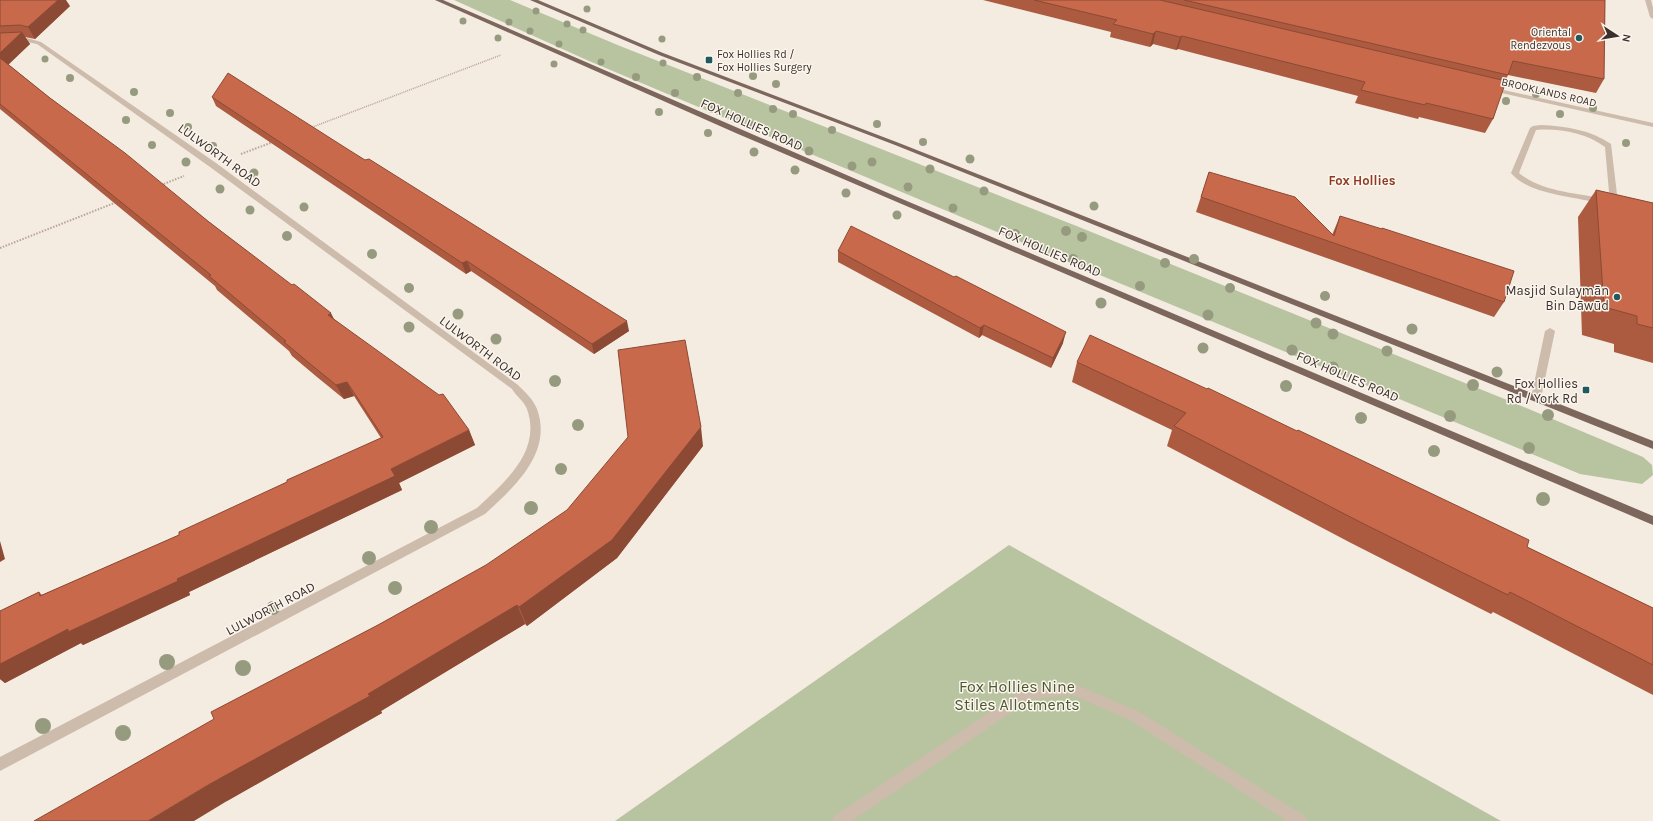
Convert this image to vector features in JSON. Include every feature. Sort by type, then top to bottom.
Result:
[{"type":"main road","name":"FOX HOLLIES ROAD","points":[[438,0],[533,43],[854,182],[1424,422],[1653,521]]},
{"type":"main road","points":[[533,0],[661,54],[897,144],[1653,445]]},
{"type":"street","points":[[1648,0],[1653,17]]},
{"type":"street","name":"LULWORTH ROAD","points":[[0,41],[27,40],[39,43],[212,165],[515,387],[531,408],[536,423],[534,444],[529,458],[511,484],[481,511],[0,764]]},
{"type":"street","name":"BROOKLANDS ROAD","points":[[1482,88],[1653,125]]},
{"type":"street","points":[[1552,127],[1593,137],[1602,141],[1608,146],[1617,204],[1570,195],[1528,183],[1518,176],[1515,173],[1533,128],[1552,127]]},
{"type":"street","points":[[1536,398],[1550,331]]},
{"type":"street","points":[[839,821],[1029,693],[1072,689],[1133,715],[1300,821]]},
{"type":"path","points":[[310,128],[533,43]]},
{"type":"path","points":[[154,188],[280,139]]},
{"type":"path","points":[[0,248],[117,202]]},
{"type":"green space","points":[[454,0],[510,0],[620,46],[1074,225],[1512,402],[1643,457],[1652,465],[1653,475],[1642,484],[1580,474],[589,61]]},
{"type":"green space","name":"Fox Hollies Nine Stiles Allotments","points":[[1009,545],[1501,821],[615,821]]},
{"type":"building","points":[[0,0],[58,0],[28,27],[20,25],[0,26]]},
{"type":"building","points":[[1034,0],[1160,0],[1506,81],[1493,119],[1426,103],[1425,105],[1361,90],[1365,82],[1182,36],[1180,37],[1156,31],[1153,34],[1113,24],[1117,20]]},
{"type":"building","points":[[1184,0],[1605,0],[1604,79],[1513,61],[1508,75]]},
{"type":"building","points":[[22,32],[0,53],[0,33]]},
{"type":"building","points":[[0,58],[50,98],[125,153],[209,222],[331,313],[328,315],[439,395],[443,394],[469,430],[391,469],[395,476],[177,579],[178,581],[68,632],[68,629],[0,664],[0,611],[39,592],[40,596],[179,535],[179,532],[287,482],[287,480],[383,437],[347,382],[336,385],[284,342],[286,341],[209,276],[211,275],[0,104]]},
{"type":"building","points":[[228,73],[365,160],[369,159],[627,321],[592,344],[467,261],[462,263],[212,97]]},
{"type":"building","points":[[1209,172],[1295,197],[1334,236],[1340,216],[1382,228],[1514,271],[1504,302],[1201,197]]},
{"type":"building","points":[[1596,190],[1653,203],[1653,328],[1637,324],[1637,316],[1604,307]]},
{"type":"building","points":[[851,226],[954,277],[956,276],[1066,332],[1053,358],[984,325],[980,328],[838,251]]},
{"type":"building","points":[[1090,335],[1207,389],[1208,388],[1297,431],[1298,430],[1529,540],[1527,547],[1653,608],[1653,665],[1510,592],[1508,595],[1364,524],[1174,426],[1186,413],[1077,362]]},
{"type":"building","points":[[685,340],[701,427],[612,540],[519,607],[517,605],[368,694],[370,696],[208,785],[148,821],[34,821],[214,719],[211,712],[378,625],[486,565],[567,510],[628,437],[618,350]]},
{"type":"place","name":"Oriental Rendezvous","points":[[1579,38]]},
{"type":"place","name":"Fox Hollies Rd / Fox Hollies Surgery","points":[[709,60]]},
{"type":"place","name":"Masjid Sulaymān Bin Dāwūd","points":[[1617,297]]},
{"type":"place","name":"Fox Hollies Rd / York Rd","points":[[1586,390]]},
{"type":"district","name":"Fox Hollies","points":[[1362,180]]}]
